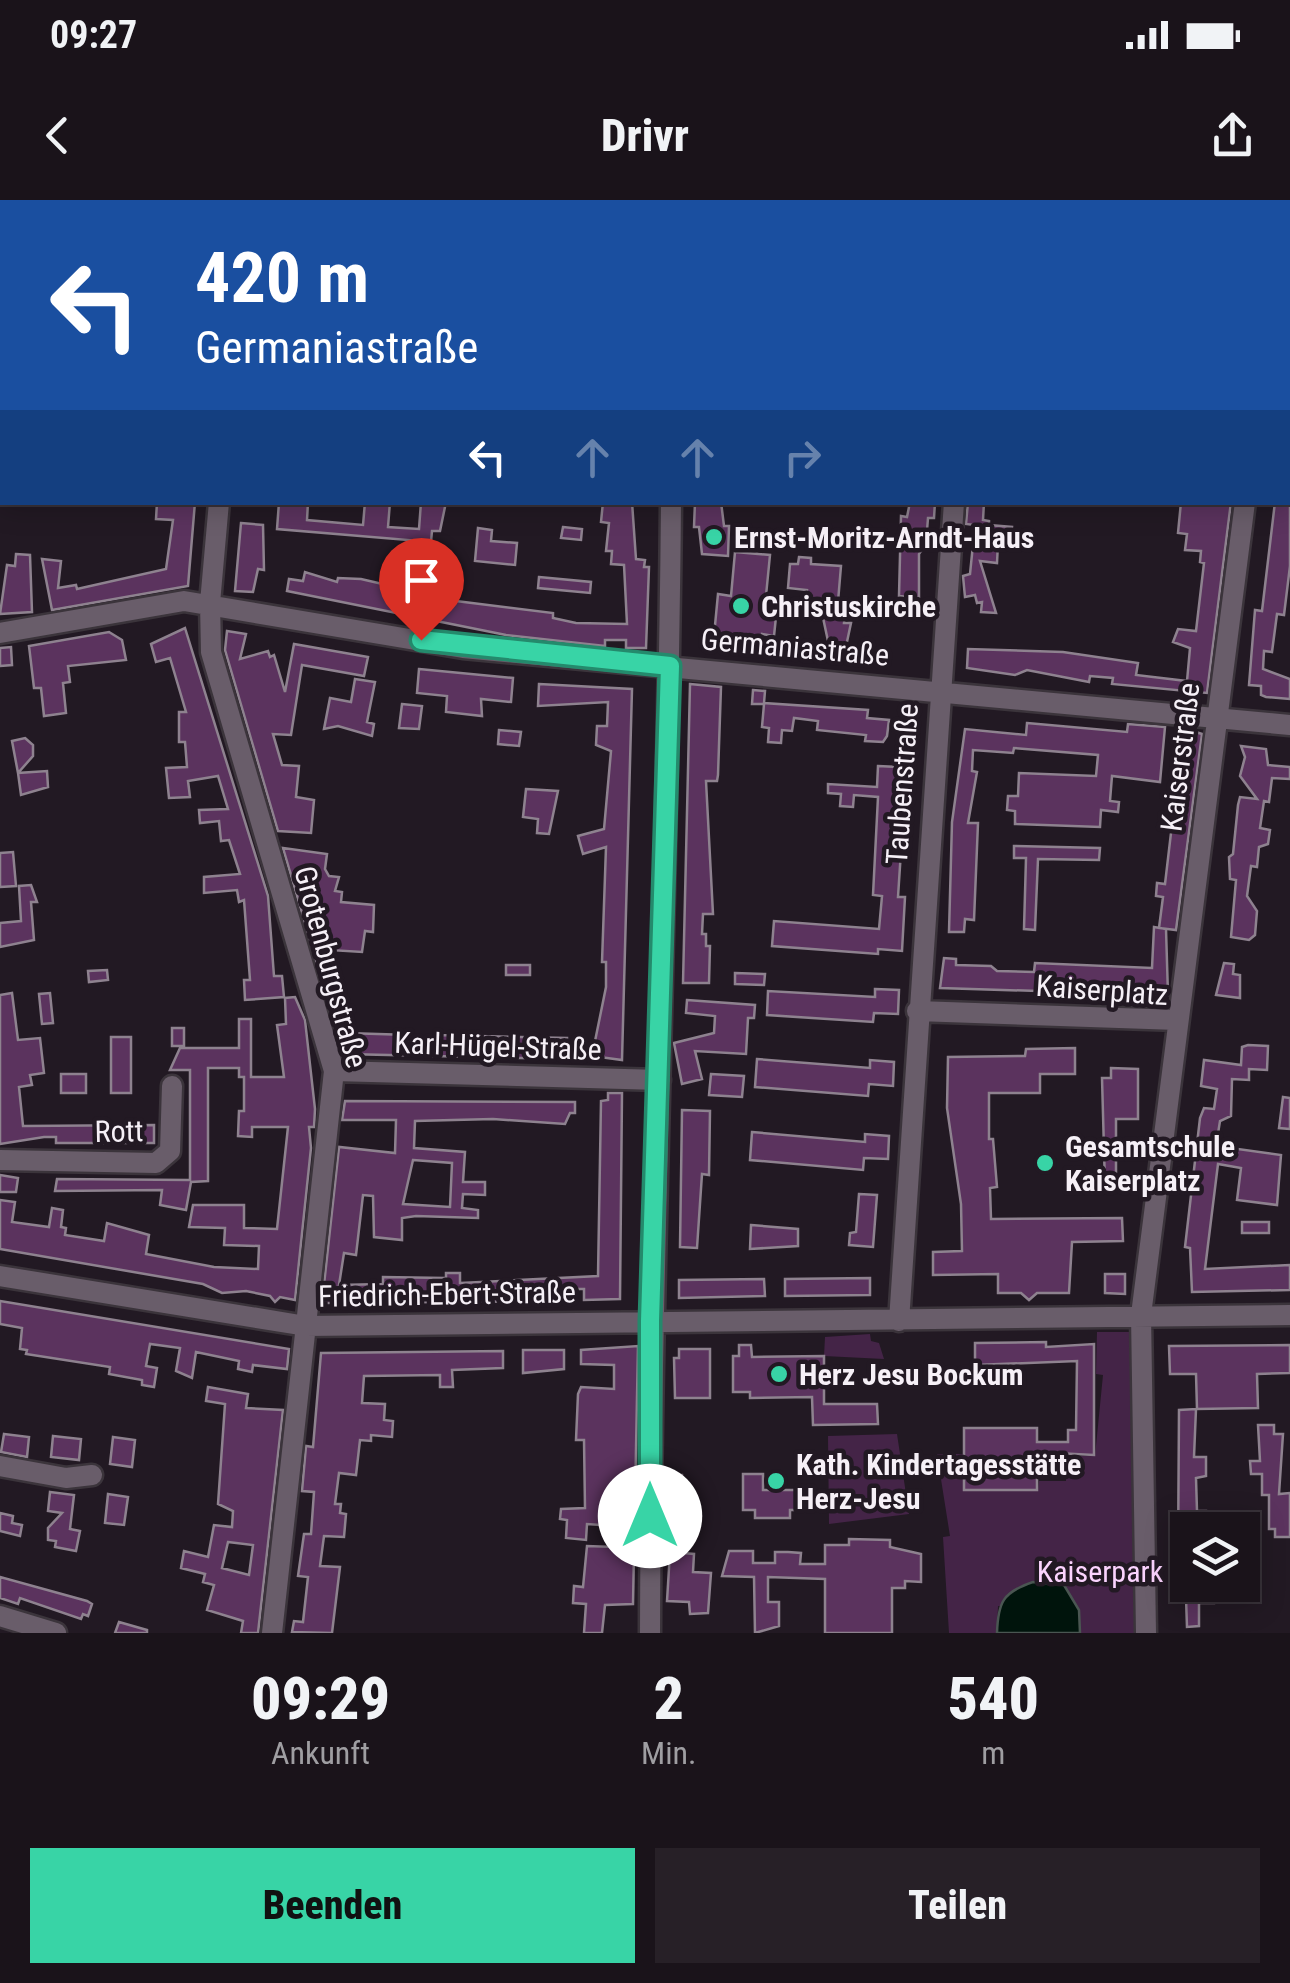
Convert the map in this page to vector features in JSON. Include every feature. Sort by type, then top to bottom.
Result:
[{"type":"street","name":"Grotenburgstraße","points":[[219,505],[210,604],[211,652],[334,1071],[272,1633]]},
{"type":"street","points":[[650,1633],[650,1321],[660,1080],[671,505]]},
{"type":"street","name":"Taubenstraße","points":[[917,1010],[954,505]]},
{"type":"street","name":"Kaiserstraße","points":[[1178,1020],[1245,505]]},
{"type":"street","name":"Germaniastraße","points":[[0,633],[178,601],[463,648],[1290,725]]},
{"type":"street","points":[[917,1010],[898,1320],[1290,1315]]},
{"type":"street","name":"Kaiserplatz","points":[[917,1010],[1178,1020],[1142,1315]]},
{"type":"street","name":"Karl-Hügel-Straße","points":[[334,1071],[660,1080]]},
{"type":"street","name":"Rott","points":[[0,1160],[156,1162],[170,1151],[172,1086]]},
{"type":"street","name":"Friedrich-Ebert-Straße","points":[[0,1276],[306,1326],[898,1320]]},
{"type":"street","points":[[1142,1315],[1146,1633]]},
{"type":"street","points":[[0,1466],[66,1478],[92,1475]]},
{"type":"street","points":[[0,1616],[56,1633]]},
{"type":"green space","name":"Kaiserpark","points":[[1097,1332],[1133,1332],[1138,1633],[1080,1633],[1079,1610],[998,1606],[997,1633],[949,1633],[943,1537],[950,1536],[937,1454],[963,1454],[964,1491],[1038,1491],[1039,1481],[1066,1481],[1065,1456],[1095,1456],[1103,1375],[1096,1374]]},
{"type":"green space","points":[[870,1334],[871,1341],[879,1343],[884,1359],[824,1356],[825,1337]]},
{"type":"green space","points":[[897,1434],[909,1514],[829,1524],[828,1436]]},
{"type":"shaded area","points":[[1033,1582],[1064,1585],[1079,1610],[1080,1633],[997,1633],[1004,1600]]},
{"type":"building","points":[[157,505],[195,505],[188,586],[52,610],[42,559],[61,561],[58,588],[76,585],[77,589],[166,569],[173,520],[156,519]]},
{"type":"building","points":[[279,505],[308,505],[307,520],[363,525],[365,505],[390,505],[388,527],[419,529],[421,505],[445,505],[440,531],[432,531],[431,542],[277,529]]},
{"type":"building","points":[[603,505],[632,505],[636,559],[645,560],[644,567],[649,567],[646,648],[626,648],[626,640],[605,640],[605,646],[506,635],[287,591],[289,579],[303,581],[305,572],[337,582],[338,578],[361,579],[456,601],[553,613],[553,618],[576,623],[627,624],[624,565],[611,564],[612,551],[606,551],[609,523],[601,522]]},
{"type":"building","name":"Ernst-Moritz-Arndt-Haus","points":[[695,505],[721,505],[724,526],[729,526],[728,556],[702,554],[699,527],[694,527]]},
{"type":"building","points":[[909,505],[935,505],[934,518],[928,518],[926,543],[919,554],[919,598],[899,596],[901,516],[907,517]]},
{"type":"building","points":[[968,505],[984,505],[983,520],[989,521],[989,525],[1012,527],[1010,544],[998,543],[997,563],[980,561],[996,613],[981,612],[982,602],[977,603],[975,595],[965,597],[963,576],[970,574],[975,525],[966,524]]},
{"type":"building","points":[[1181,505],[1231,505],[1207,693],[1112,684],[1113,678],[1090,676],[1089,682],[1027,670],[1015,675],[967,668],[968,649],[1063,652],[1138,663],[1136,675],[1187,681],[1190,648],[1173,642],[1178,629],[1196,631],[1204,563],[1200,562],[1201,551],[1185,550],[1187,534],[1178,533]]},
{"type":"building","points":[[1275,505],[1290,505],[1290,566],[1284,615],[1277,614],[1272,652],[1264,651],[1263,669],[1290,679],[1290,699],[1266,697],[1261,695],[1261,686],[1249,685],[1255,610],[1262,611]]},
{"type":"building","points":[[241,523],[263,525],[264,570],[258,569],[253,592],[235,591]]},
{"type":"building","points":[[563,527],[582,529],[581,540],[561,538]]},
{"type":"building","points":[[478,528],[492,530],[491,541],[517,543],[515,565],[475,561]]},
{"type":"building","name":"Christuskirche","points":[[735,552],[770,555],[764,616],[776,617],[774,636],[762,634],[761,648],[732,645],[732,638],[714,636],[718,594],[731,596]]},
{"type":"building","points":[[16,554],[30,555],[32,612],[0,614],[7,565],[15,566]]},
{"type":"building","points":[[799,557],[811,558],[811,564],[841,566],[838,602],[846,603],[844,623],[851,623],[844,656],[831,655],[819,599],[806,599],[807,590],[788,588],[790,564],[798,564]]},
{"type":"building","points":[[539,577],[591,582],[590,593],[538,588]]},
{"type":"building","points":[[185,628],[268,896],[274,976],[282,976],[284,997],[245,1000],[244,980],[250,980],[244,900],[239,902],[237,890],[204,893],[204,877],[240,874],[229,840],[221,841],[219,821],[200,823],[199,810],[228,809],[218,776],[188,781],[190,797],[169,798],[166,768],[187,767],[185,742],[179,742],[179,712],[186,712],[170,658],[156,662],[151,644]]},
{"type":"building","points":[[227,631],[246,634],[240,659],[268,651],[270,657],[274,655],[285,692],[294,644],[368,657],[364,676],[302,665],[291,735],[273,734],[282,765],[299,766],[296,797],[314,800],[311,833],[278,831],[225,650]]},
{"type":"building","points":[[109,632],[122,640],[126,660],[68,666],[70,682],[63,683],[66,713],[44,716],[41,688],[34,688],[29,646]]},
{"type":"building","points":[[11,647],[12,665],[0,666],[0,648]]},
{"type":"building","points":[[419,669],[513,678],[511,702],[481,699],[482,716],[446,712],[447,696],[417,693]]},
{"type":"building","points":[[355,679],[375,682],[367,722],[374,724],[372,736],[338,726],[324,729],[330,698],[351,702]]},
{"type":"building","points":[[539,684],[632,689],[622,1060],[592,1056],[606,987],[606,962],[602,962],[606,847],[583,854],[578,836],[604,829],[611,751],[596,745],[597,726],[607,726],[608,702],[538,706]]},
{"type":"building","points":[[690,684],[721,687],[718,775],[717,781],[706,781],[713,914],[703,914],[702,934],[706,934],[706,946],[710,946],[709,983],[683,983]]},
{"type":"building","points":[[753,690],[765,691],[764,703],[868,710],[867,718],[889,720],[887,736],[883,742],[865,741],[866,735],[817,730],[818,721],[794,718],[792,731],[782,730],[781,743],[768,742],[769,728],[762,727],[764,704],[752,704]]},
{"type":"building","points":[[402,704],[422,706],[419,729],[399,728]]},
{"type":"building","points":[[1027,723],[1127,732],[1128,724],[1165,727],[1160,782],[1112,776],[1110,801],[1119,802],[1118,812],[1101,810],[1100,827],[1015,824],[1015,811],[1007,810],[1008,796],[1018,796],[1019,773],[1096,776],[1098,755],[1014,748],[1013,753],[973,750],[972,771],[977,772],[968,823],[978,823],[974,920],[965,919],[964,932],[949,932],[952,822],[965,729],[1026,735]]},
{"type":"building","points":[[1186,729],[1202,734],[1176,930],[1159,928],[1163,897],[1156,896],[1157,883],[1165,884],[1171,833],[1165,826],[1166,815],[1175,816]]},
{"type":"building","points":[[499,730],[521,732],[519,746],[498,744]]},
{"type":"building","points":[[25,738],[33,745],[33,756],[18,773],[12,741]]},
{"type":"building","points":[[1241,746],[1266,749],[1268,765],[1290,767],[1290,779],[1272,778],[1269,802],[1264,801],[1260,828],[1270,830],[1268,844],[1259,847],[1257,867],[1251,866],[1247,896],[1257,911],[1255,935],[1249,940],[1231,937],[1236,880],[1230,879],[1229,857],[1233,854],[1238,805],[1240,797],[1257,799],[1240,776],[1245,757]]},
{"type":"building","points":[[878,766],[898,767],[898,804],[904,805],[898,897],[905,897],[902,951],[878,949],[878,954],[772,946],[774,921],[879,929],[882,896],[873,895],[878,797],[854,795],[853,807],[840,806],[841,794],[828,793],[828,784],[877,787]]},
{"type":"building","points":[[47,771],[48,787],[21,795],[18,773]]},
{"type":"building","points":[[526,789],[558,791],[549,834],[537,833],[538,819],[523,817]]},
{"type":"building","points":[[1014,846],[1100,848],[1099,860],[1038,859],[1035,930],[1024,929],[1026,858],[1014,858]]},
{"type":"building","points":[[283,848],[327,854],[325,869],[329,876],[339,877],[335,891],[342,892],[341,902],[374,905],[373,932],[365,931],[362,952],[331,950],[346,1003],[335,1007],[327,980],[322,981]]},
{"type":"building","points":[[13,852],[16,886],[0,887],[0,853]]},
{"type":"building","points":[[31,885],[37,902],[31,902],[34,940],[0,947],[0,923],[21,921],[19,886]]},
{"type":"building","points":[[1154,927],[1166,929],[1168,995],[1107,994],[1104,998],[1101,993],[940,988],[944,958],[956,959],[956,965],[991,966],[997,971],[1034,972],[1035,963],[1152,968]]},
{"type":"building","points":[[1224,963],[1234,964],[1233,974],[1240,975],[1240,998],[1216,995]]},
{"type":"building","points":[[506,965],[530,965],[530,975],[506,975]]},
{"type":"building","points":[[107,970],[108,980],[89,982],[88,971]]},
{"type":"building","points":[[735,973],[765,974],[764,985],[735,984]]},
{"type":"building","points":[[875,989],[899,990],[898,1014],[874,1013],[873,1022],[767,1015],[768,991],[875,997]]},
{"type":"building","points":[[12,993],[18,1040],[40,1038],[44,1073],[30,1075],[32,1085],[19,1087],[23,1126],[154,1125],[154,1143],[56,1143],[56,1137],[44,1137],[0,1144],[0,995]]},
{"type":"building","points":[[50,993],[53,1023],[42,1024],[39,994]]},
{"type":"building","points":[[295,997],[305,1020],[315,1109],[314,1127],[309,1127],[311,1148],[295,1300],[280,1297],[275,1302],[270,1296],[246,1291],[222,1293],[203,1284],[0,1249],[0,1200],[15,1202],[12,1222],[49,1227],[52,1208],[63,1210],[61,1227],[66,1228],[65,1235],[104,1241],[107,1223],[149,1235],[146,1254],[214,1267],[258,1269],[259,1246],[224,1245],[225,1228],[189,1227],[193,1205],[244,1205],[244,1228],[277,1229],[288,1127],[252,1127],[252,1137],[238,1136],[239,1111],[244,1111],[244,1077],[239,1077],[239,1068],[208,1068],[208,1181],[191,1182],[186,1210],[160,1205],[162,1190],[55,1191],[57,1179],[190,1180],[190,1070],[170,1070],[180,1048],[239,1048],[239,1019],[251,1019],[251,1077],[284,1077],[277,1025],[286,1024],[285,998]]},
{"type":"building","points":[[687,1000],[755,1005],[754,1018],[748,1018],[746,1054],[695,1051],[702,1079],[682,1084],[674,1043],[714,1033],[715,1016],[686,1013]]},
{"type":"building","points":[[172,1028],[184,1028],[184,1046],[172,1046]]},
{"type":"building","points":[[346,1033],[409,1035],[409,1043],[429,1044],[435,1043],[435,1035],[567,1038],[566,1059],[345,1054]]},
{"type":"building","points":[[111,1037],[131,1037],[131,1093],[111,1093]]},
{"type":"building","points":[[1268,1046],[1267,1070],[1249,1069],[1249,1080],[1232,1079],[1231,1116],[1220,1121],[1216,1146],[1281,1155],[1277,1205],[1237,1200],[1241,1168],[1218,1164],[1205,1269],[1290,1265],[1290,1290],[1192,1292],[1190,1248],[1185,1247],[1200,1118],[1204,1108],[1214,1109],[1217,1089],[1201,1086],[1204,1060],[1241,1065],[1242,1047]]},
{"type":"building","points":[[1075,1048],[1075,1074],[1040,1074],[1040,1093],[989,1093],[989,1139],[993,1139],[997,1187],[990,1188],[991,1219],[1122,1218],[1123,1241],[1072,1242],[1069,1293],[1037,1293],[1029,1300],[1021,1293],[998,1293],[998,1274],[933,1275],[933,1252],[962,1251],[961,1204],[947,1108],[948,1057],[1025,1056],[1026,1049]]},
{"type":"building","points":[[757,1059],[870,1068],[870,1060],[894,1062],[893,1086],[869,1084],[868,1096],[755,1087]]},
{"type":"building","points":[[1111,1068],[1138,1069],[1138,1119],[1116,1119],[1116,1186],[1105,1186],[1102,1078],[1111,1078]]},
{"type":"building","points":[[61,1074],[86,1074],[86,1093],[61,1093]]},
{"type":"building","points":[[711,1074],[744,1076],[742,1097],[709,1095]]},
{"type":"building","points":[[608,1093],[622,1093],[620,1299],[584,1300],[584,1289],[563,1289],[563,1301],[322,1303],[339,1147],[395,1153],[396,1120],[342,1120],[345,1101],[575,1102],[575,1113],[570,1113],[565,1124],[493,1119],[415,1121],[414,1148],[465,1152],[463,1182],[485,1182],[485,1195],[463,1194],[462,1208],[478,1210],[478,1218],[402,1218],[402,1240],[374,1237],[373,1196],[363,1195],[356,1255],[344,1253],[339,1285],[383,1284],[383,1277],[446,1278],[446,1273],[460,1273],[460,1283],[598,1276],[601,1101],[608,1100]],"holes":[[[413,1160],[452,1163],[450,1207],[403,1204]]]},
{"type":"building","points":[[1283,1097],[1290,1098],[1290,1129],[1279,1128]]},
{"type":"building","points":[[682,1110],[710,1111],[709,1175],[702,1174],[697,1248],[680,1247]]},
{"type":"building","points":[[752,1132],[865,1142],[865,1134],[889,1136],[888,1159],[864,1158],[863,1170],[750,1160]]},
{"type":"building","points":[[0,1175],[18,1178],[16,1192],[0,1192]]},
{"type":"building","points":[[859,1194],[877,1195],[873,1247],[849,1245],[850,1233],[856,1232]]},
{"type":"building","points":[[1242,1222],[1269,1222],[1269,1233],[1242,1233]]},
{"type":"building","points":[[751,1225],[798,1229],[798,1246],[750,1249]]},
{"type":"building","points":[[1105,1274],[1125,1274],[1125,1294],[1105,1293]]},
{"type":"building","points":[[870,1278],[870,1295],[785,1296],[785,1279]]},
{"type":"building","points":[[764,1279],[765,1296],[679,1298],[679,1280]]},
{"type":"building","points":[[0,1301],[289,1349],[287,1369],[253,1365],[252,1372],[238,1369],[239,1361],[196,1352],[192,1378],[176,1371],[180,1348],[150,1344],[146,1366],[157,1368],[154,1387],[142,1385],[142,1380],[109,1374],[110,1367],[26,1354],[27,1350],[20,1349],[22,1328],[0,1324]]},
{"type":"building","points":[[1046,1342],[1046,1347],[1094,1344],[1094,1455],[1037,1452],[1037,1490],[964,1490],[964,1428],[1037,1428],[1037,1442],[1068,1442],[1068,1430],[1076,1430],[1077,1361],[975,1365],[975,1343]]},
{"type":"building","name":"Herz Jesu Bockum","points":[[739,1345],[751,1345],[752,1357],[824,1356],[824,1404],[877,1404],[878,1424],[813,1425],[812,1397],[750,1398],[750,1392],[733,1392],[733,1356],[739,1356]]},
{"type":"building","points":[[1290,1345],[1290,1373],[1257,1374],[1258,1408],[1197,1409],[1196,1374],[1170,1374],[1169,1346]]},
{"type":"building","points":[[638,1346],[633,1604],[605,1605],[602,1633],[584,1633],[586,1604],[573,1603],[574,1586],[583,1587],[587,1546],[615,1547],[615,1526],[587,1524],[586,1540],[566,1538],[567,1520],[560,1519],[561,1509],[585,1508],[584,1440],[576,1440],[578,1394],[581,1387],[614,1389],[614,1365],[581,1364],[581,1350]]},
{"type":"building","points":[[679,1349],[710,1349],[710,1398],[675,1398],[674,1358],[679,1358]]},
{"type":"building","points":[[523,1350],[564,1350],[564,1369],[523,1373]]},
{"type":"building","points":[[503,1351],[503,1368],[452,1370],[453,1387],[440,1387],[440,1375],[364,1376],[362,1403],[385,1404],[384,1420],[393,1421],[392,1437],[371,1435],[371,1441],[360,1440],[356,1475],[339,1473],[335,1504],[341,1504],[340,1513],[346,1514],[344,1537],[324,1536],[320,1566],[340,1567],[332,1633],[292,1632],[294,1621],[303,1622],[308,1577],[298,1576],[304,1534],[311,1534],[314,1492],[302,1491],[306,1446],[313,1447],[321,1353]]},
{"type":"building","points":[[208,1387],[248,1394],[246,1408],[283,1410],[258,1633],[241,1633],[243,1621],[207,1610],[214,1585],[203,1582],[205,1574],[181,1568],[184,1551],[208,1557],[214,1525],[232,1527],[233,1511],[218,1504],[225,1404],[206,1401]],"holes":[[[228,1542],[253,1545],[249,1575],[222,1568]]]},
{"type":"building","points":[[1196,1409],[1194,1457],[1206,1457],[1206,1476],[1196,1478],[1197,1511],[1206,1512],[1178,1512],[1179,1410]]},
{"type":"building","points":[[1258,1425],[1274,1425],[1274,1434],[1283,1434],[1279,1494],[1290,1493],[1290,1537],[1275,1537],[1275,1529],[1269,1529],[1269,1495],[1262,1495],[1262,1474],[1251,1474],[1250,1461],[1260,1461]]},
{"type":"building","points":[[4,1434],[29,1437],[27,1457],[1,1452]]},
{"type":"building","points":[[53,1436],[81,1439],[79,1460],[51,1457]]},
{"type":"building","points":[[113,1437],[135,1440],[132,1467],[110,1464]]},
{"type":"building","points":[[743,1474],[763,1474],[763,1490],[808,1490],[808,1510],[790,1510],[790,1518],[755,1518],[755,1510],[743,1510]]},
{"type":"building","points":[[665,1475],[682,1475],[682,1524],[665,1522]]},
{"type":"building","points":[[50,1492],[74,1495],[70,1529],[80,1531],[76,1551],[55,1547],[56,1541],[48,1540],[48,1528],[62,1513],[48,1511]]},
{"type":"building","points":[[108,1494],[128,1497],[124,1525],[105,1523]]},
{"type":"building","points":[[0,1513],[13,1516],[12,1523],[22,1525],[20,1536],[0,1531]]},
{"type":"building","points":[[849,1539],[890,1540],[890,1547],[921,1554],[921,1582],[905,1581],[905,1588],[892,1588],[892,1633],[825,1633],[825,1579],[768,1577],[768,1602],[779,1602],[779,1626],[755,1633],[754,1577],[722,1576],[729,1551],[753,1551],[753,1563],[775,1563],[775,1552],[788,1552],[801,1553],[800,1564],[825,1564],[825,1545],[849,1545]]},
{"type":"building","points":[[670,1552],[694,1554],[693,1572],[711,1573],[708,1613],[690,1614],[689,1602],[667,1601]]},
{"type":"building","points":[[0,1577],[87,1601],[92,1604],[88,1616],[83,1614],[81,1619],[20,1598],[18,1604],[0,1598]]},
{"type":"building","points":[[1186,1602],[1214,1602],[1199,1603],[1199,1626],[1187,1627]]},
{"type":"building","points":[[119,1622],[147,1630],[147,1633],[115,1633]]},
{"type":"place","name":"Ernst-Moritz-Arndt-Haus","points":[[714,537]]},
{"type":"place","name":"Christuskirche","points":[[741,606]]},
{"type":"place","name":"Gesamtschule Kaiserplatz","points":[[1045,1163]]},
{"type":"place","name":"Herz Jesu Bockum","points":[[779,1374]]},
{"type":"place","name":"Kath. Kindertagesstätte Herz-Jesu","points":[[776,1481]]},
{"type":"route","points":[[421,640],[463,648],[670,666],[650,1321],[650,1516]]}]
